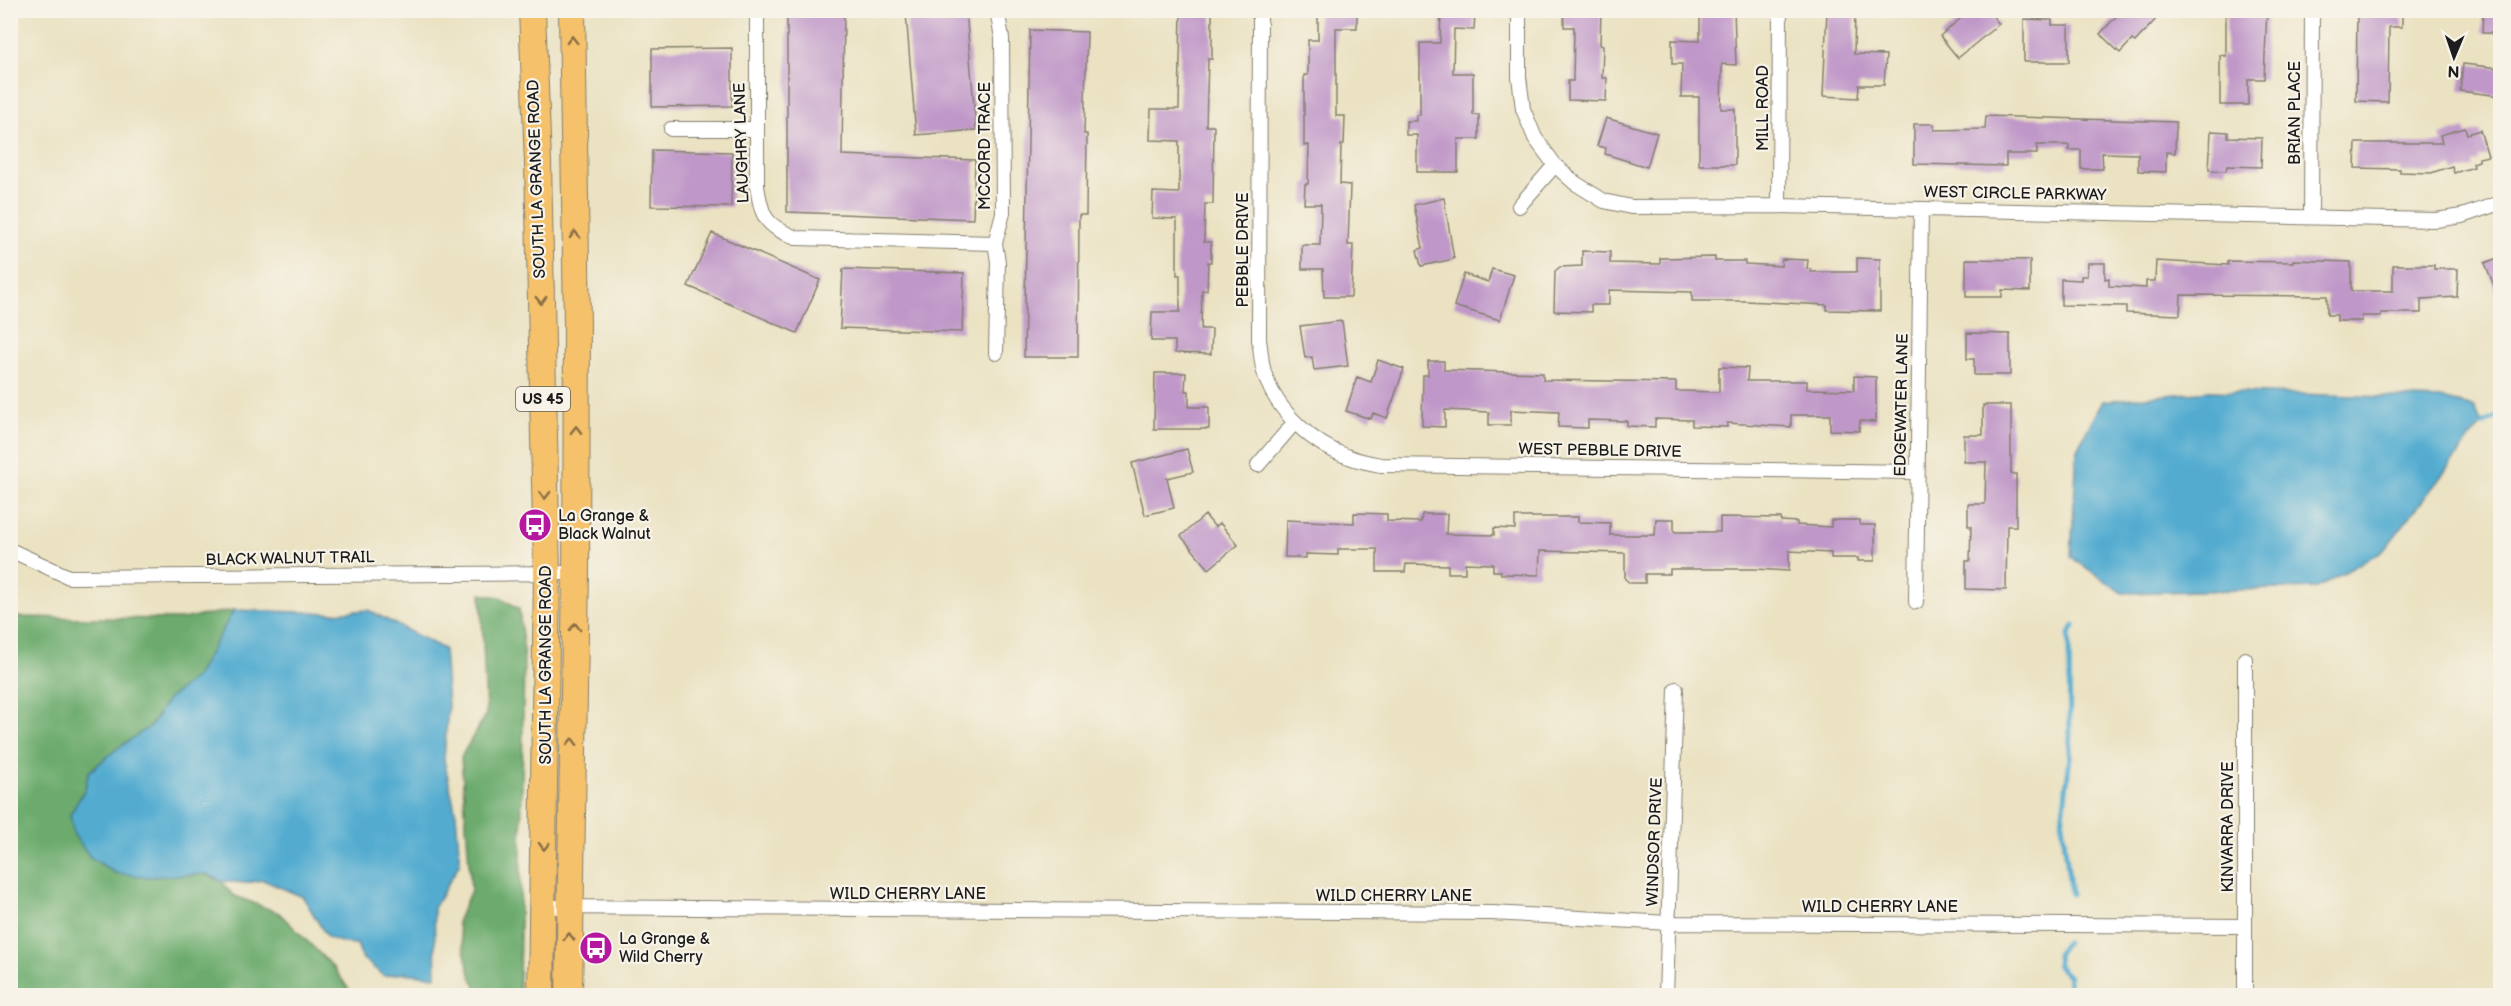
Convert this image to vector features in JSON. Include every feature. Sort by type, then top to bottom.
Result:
[{"type":"highway","name":"SOUTH LA GRANGE ROAD","points":[[532,10],[538,163],[547,573],[541,996]]},
{"type":"highway","name":"SOUTH LA GRANGE ROAD","points":[[569,996],[576,573],[577,325],[572,10]]},
{"type":"street","name":"LAUGHRY LANE","points":[[757,10],[757,186],[761,211],[775,229],[796,238],[994,243]]},
{"type":"street","name":"MCCORD TRACE","points":[[996,353],[998,262],[994,243],[1003,213],[1002,38],[997,10]]},
{"type":"street","name":"PEBBLE DRIVE","points":[[1260,10],[1259,340],[1264,372],[1278,400],[1295,422]]},
{"type":"street","name":"WEST CIRCLE PARKWAY","points":[[1519,10],[1519,77],[1523,109],[1535,138],[1555,165],[1575,183],[1604,201],[1631,207],[1779,206],[2436,220],[2486,209],[2500,203]]},
{"type":"street","name":"MILL ROAD","points":[[1779,206],[1780,10]]},
{"type":"street","name":"BRIAN PLACE","points":[[2311,217],[2312,10]]},
{"type":"street","points":[[671,129],[756,129]]},
{"type":"street","points":[[1518,206],[1555,165]]},
{"type":"street","name":"EDGEWATER LANE","points":[[1917,602],[1921,209]]},
{"type":"street","points":[[1258,465],[1295,422]]},
{"type":"street","name":"WEST PEBBLE DRIVE","points":[[1295,422],[1317,441],[1348,457],[1381,465],[1917,472]]},
{"type":"street","name":"BLACK WALNUT TRAIL","points":[[10,550],[69,577],[576,573]]},
{"type":"street","name":"KINVARRA DRIVE","points":[[2245,659],[2245,996]]},
{"type":"street","name":"WINDSOR DRIVE","points":[[1666,996],[1676,689]]},
{"type":"street","name":"WILD CHERRY LANE","points":[[543,907],[1481,913],[1669,923],[2245,926]]},
{"type":"green space","points":[[481,594],[500,597],[519,609],[524,652],[519,995],[480,995],[470,974],[457,922],[471,890],[461,757],[486,714]]},
{"type":"green space","points":[[234,610],[196,677],[168,699],[151,726],[118,748],[89,772],[85,789],[70,815],[221,881],[233,895],[279,913],[333,967],[353,995],[11,996],[11,617],[182,619]]},
{"type":"water","points":[[2209,391],[2442,399],[2474,407],[2482,424],[2384,550],[2317,588],[2122,593],[2071,557],[2077,449],[2103,401]]},
{"type":"water","points":[[234,610],[333,613],[368,610],[444,649],[448,707],[444,760],[456,814],[460,863],[434,908],[436,977],[404,973],[384,976],[362,958],[357,944],[343,943],[327,937],[303,897],[263,880],[245,883],[221,881],[207,874],[147,877],[115,873],[90,857],[74,835],[70,815],[85,789],[89,772],[118,748],[151,726],[168,699],[196,677]]},
{"type":"building","points":[[787,10],[844,10],[842,155],[975,160],[973,219],[787,212]]},
{"type":"building","points":[[966,10],[976,130],[916,135],[906,13]]},
{"type":"building","points":[[1181,10],[1212,10],[1212,59],[1208,59],[1206,126],[1214,126],[1213,204],[1205,204],[1204,242],[1211,242],[1211,262],[1208,262],[1207,290],[1202,290],[1201,329],[1212,329],[1211,354],[1175,353],[1175,341],[1151,341],[1152,312],[1180,312],[1180,275],[1177,275],[1177,219],[1152,218],[1153,192],[1179,193],[1179,141],[1150,140],[1151,109],[1179,109]]},
{"type":"building","points":[[1318,10],[1357,10],[1357,28],[1336,28],[1336,116],[1345,116],[1344,144],[1341,145],[1340,184],[1350,185],[1348,245],[1353,245],[1351,297],[1324,297],[1323,269],[1302,269],[1302,245],[1320,245],[1321,204],[1304,204],[1305,184],[1308,184],[1309,145],[1304,146],[1304,75],[1308,75],[1308,40],[1318,40]]},
{"type":"building","points":[[1441,10],[1469,10],[1468,13],[1475,13],[1474,30],[1454,29],[1453,73],[1473,73],[1473,115],[1479,115],[1479,139],[1458,139],[1458,172],[1417,172],[1417,135],[1406,135],[1406,121],[1416,121],[1416,115],[1420,115],[1420,43],[1440,43]]},
{"type":"building","points":[[1564,10],[1601,10],[1600,45],[1603,46],[1602,78],[1607,78],[1606,101],[1568,100],[1568,81],[1573,81],[1574,27],[1564,27]]},
{"type":"building","points":[[1700,10],[1734,10],[1736,65],[1722,64],[1721,109],[1735,109],[1735,165],[1699,165],[1699,97],[1681,97],[1682,64],[1672,64],[1672,40],[1700,41]]},
{"type":"building","points":[[1827,10],[1855,10],[1854,54],[1886,55],[1884,85],[1859,85],[1858,98],[1823,96]]},
{"type":"building","points":[[1953,10],[1988,10],[1999,24],[1958,58],[1940,36],[1960,19]]},
{"type":"building","points":[[2122,10],[2147,10],[2156,19],[2135,42],[2132,40],[2120,53],[2100,34]]},
{"type":"building","points":[[2226,10],[2267,10],[2264,79],[2248,79],[2248,105],[2220,105],[2220,55],[2226,56]]},
{"type":"building","points":[[2357,10],[2402,10],[2402,27],[2389,27],[2388,102],[2356,101]]},
{"type":"building","points":[[2483,10],[2500,10],[2500,33],[2482,33]]},
{"type":"building","points":[[2024,19],[2052,20],[2052,25],[2069,25],[2069,62],[2024,62]]},
{"type":"building","points":[[1030,30],[1087,32],[1084,134],[1087,134],[1086,215],[1079,215],[1078,357],[1024,357]]},
{"type":"building","points":[[732,48],[732,106],[652,107],[652,49]]},
{"type":"building","points":[[2463,64],[2500,68],[2500,96],[2460,91]]},
{"type":"building","points":[[1986,116],[2176,122],[2175,153],[2166,152],[2166,172],[2138,171],[2138,154],[2102,153],[2103,169],[2081,169],[2081,150],[2069,150],[2069,145],[2037,145],[2037,154],[2006,154],[2006,166],[1914,164],[1914,124],[1934,124],[1934,130],[1985,129]]},
{"type":"building","points":[[1606,118],[1657,133],[1647,167],[1605,154],[1606,148],[1597,146]]},
{"type":"building","points":[[2465,128],[2467,134],[2480,130],[2488,156],[2479,158],[2479,161],[2473,163],[2474,167],[2454,173],[2452,166],[2431,173],[2400,172],[2400,169],[2355,168],[2356,143],[2442,143],[2440,135]]},
{"type":"building","points":[[2211,131],[2228,132],[2228,137],[2262,138],[2261,167],[2227,166],[2226,171],[2209,170]]},
{"type":"building","points":[[652,150],[732,152],[731,207],[651,206]]},
{"type":"building","points":[[1444,198],[1454,259],[1421,266],[1417,250],[1423,248],[1414,205]]},
{"type":"building","points":[[712,233],[820,280],[797,333],[688,286]]},
{"type":"building","points":[[1582,251],[1610,252],[1610,263],[1660,264],[1660,258],[1715,257],[1715,261],[1745,261],[1745,264],[1781,266],[1782,259],[1808,260],[1807,269],[1811,269],[1811,272],[1857,272],[1857,258],[1880,259],[1880,311],[1827,310],[1827,305],[1692,301],[1692,292],[1609,290],[1609,305],[1591,305],[1591,312],[1554,311],[1555,271],[1560,267],[1582,266]]},
{"type":"building","points":[[2500,257],[2500,301],[2485,263]]},
{"type":"building","points":[[1966,259],[2030,260],[2030,291],[2002,290],[2002,297],[1966,297]]},
{"type":"building","points":[[2293,260],[2351,262],[2351,291],[2393,291],[2393,265],[2434,265],[2434,269],[2458,269],[2457,297],[2421,299],[2421,313],[2381,313],[2381,316],[2361,316],[2362,321],[2337,321],[2337,315],[2327,315],[2327,296],[2181,295],[2180,315],[2126,313],[2126,306],[2061,305],[2061,279],[2081,280],[2081,276],[2087,276],[2088,263],[2105,263],[2105,279],[2109,278],[2109,286],[2146,288],[2146,281],[2155,281],[2156,261],[2228,265],[2228,261],[2293,262]]},
{"type":"building","points":[[843,269],[964,273],[962,332],[840,328]]},
{"type":"building","points":[[1492,269],[1514,275],[1500,320],[1454,306],[1464,274],[1488,282]]},
{"type":"building","points":[[1342,321],[1348,366],[1314,370],[1312,357],[1305,358],[1300,326]]},
{"type":"building","points":[[1967,333],[2010,334],[2010,375],[1974,375],[1974,359],[1967,359]]},
{"type":"building","points":[[1378,360],[1404,369],[1387,418],[1373,413],[1371,419],[1346,411],[1357,377],[1371,382]]},
{"type":"building","points":[[1428,361],[1444,361],[1444,370],[1543,373],[1543,380],[1676,382],[1676,391],[1719,392],[1719,367],[1748,368],[1747,381],[1807,381],[1807,389],[1854,390],[1854,376],[1876,377],[1876,422],[1860,421],[1859,431],[1830,430],[1830,415],[1791,415],[1791,427],[1727,423],[1727,427],[1692,426],[1692,420],[1655,419],[1655,427],[1627,426],[1627,421],[1588,420],[1588,428],[1558,427],[1559,412],[1511,410],[1511,425],[1489,425],[1489,412],[1445,410],[1445,427],[1422,426],[1423,375],[1428,375]]},
{"type":"building","points":[[1155,373],[1186,373],[1185,391],[1189,391],[1189,407],[1209,407],[1209,429],[1154,429]]},
{"type":"building","points":[[1983,405],[2011,405],[2011,474],[2016,474],[2016,526],[2007,526],[2006,590],[1966,589],[1966,561],[1970,561],[1971,526],[1968,526],[1968,504],[1985,504],[1986,462],[1964,462],[1964,435],[1983,435]]},
{"type":"building","points":[[1187,449],[1193,472],[1167,478],[1174,508],[1145,515],[1132,463]]},
{"type":"building","points":[[1354,513],[1387,514],[1387,521],[1421,522],[1422,514],[1447,514],[1446,534],[1494,535],[1494,528],[1515,529],[1515,517],[1578,517],[1578,522],[1610,523],[1610,535],[1655,535],[1656,519],[1674,519],[1674,532],[1720,532],[1720,517],[1781,518],[1781,521],[1797,522],[1797,525],[1831,527],[1831,520],[1860,520],[1860,525],[1875,525],[1875,561],[1858,561],[1858,558],[1831,558],[1831,553],[1789,551],[1789,571],[1670,569],[1670,574],[1645,574],[1645,583],[1630,583],[1625,579],[1625,553],[1540,551],[1539,575],[1501,574],[1501,571],[1493,571],[1493,564],[1465,563],[1465,573],[1448,573],[1448,565],[1406,564],[1405,572],[1377,572],[1377,549],[1338,549],[1338,555],[1306,554],[1306,558],[1285,557],[1286,520],[1354,523]]},
{"type":"building","points":[[1205,515],[1215,527],[1220,523],[1238,545],[1209,569],[1181,536]]},
{"type":"waterway","points":[[2482,424],[2500,415]]},
{"type":"waterway","points":[[2071,894],[2062,823],[2070,757],[2069,635],[2074,626]]},
{"type":"waterway","points":[[2066,942],[2057,954],[2058,966],[2069,977],[2068,996]]},
{"type":"place","name":"La Grange & Black Walnut","points":[[535,525]]},
{"type":"place","name":"La Grange & Wild Cherry","points":[[596,948]]}]
